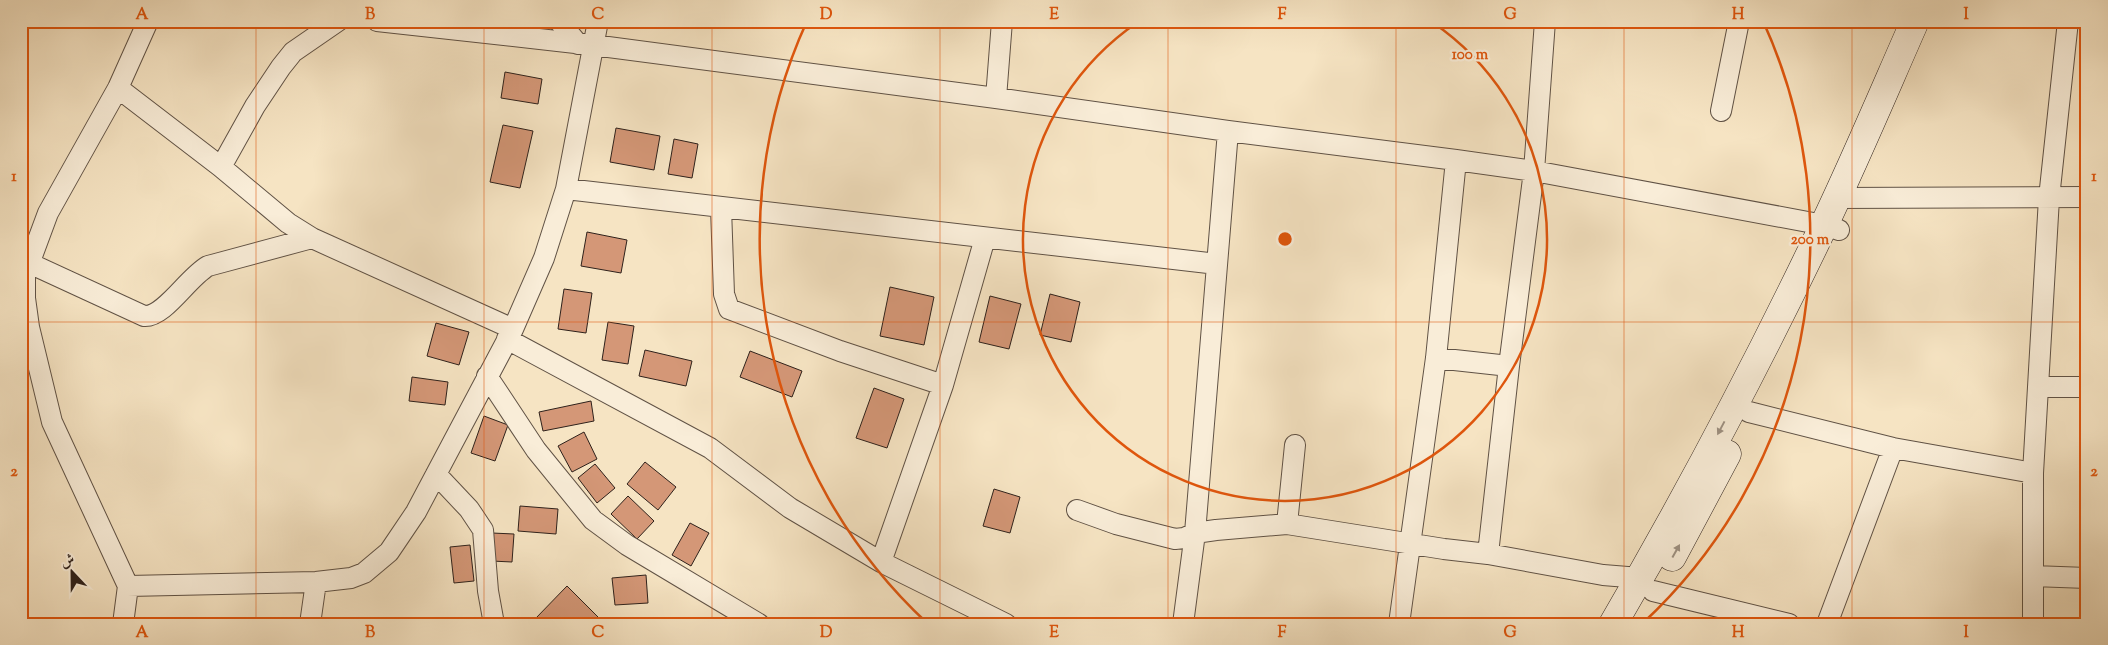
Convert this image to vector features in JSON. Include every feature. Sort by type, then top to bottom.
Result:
[{"type":"street","points":[[123,624],[128,586],[52,422],[28,327],[25,275],[48,213],[118,88],[148,21]]},
{"type":"street","points":[[221,167],[255,106],[293,52],[338,21]]},
{"type":"street","points":[[377,21],[586,45],[996,98],[1228,131],[1534,171],[1831,228]]},
{"type":"street","points":[[559,21],[586,45]]},
{"type":"street","points":[[128,586],[316,582],[351,578],[364,574],[398,540],[416,512],[510,334],[544,258],[566,189],[586,45],[598,21]]},
{"type":"street","points":[[996,98],[1002,21]]},
{"type":"street","points":[[1488,554],[1509,366],[1534,171],[1545,21]]},
{"type":"street","points":[[1721,111],[1739,21]]},
{"type":"street","points":[[1635,624],[1647,584],[1772,348],[1831,228],[1915,21]]},
{"type":"street","points":[[1844,198],[1935,21]]},
{"type":"street","points":[[2033,624],[2034,473],[2038,387],[2049,198],[2068,21]]},
{"type":"street","points":[[118,88],[221,167],[288,223],[312,238],[510,334],[710,448],[790,508],[881,562],[1006,624]]},
{"type":"street","points":[[1183,624],[1195,533],[1228,131]]},
{"type":"street","points":[[1399,624],[1436,358],[1456,160]]},
{"type":"street","points":[[566,189],[1218,264]]},
{"type":"street","points":[[1844,198],[2049,198],[2087,196]]},
{"type":"street","points":[[721,208],[724,294],[729,309],[840,351],[943,385]]},
{"type":"street","points":[[29,263],[144,316],[151,317],[166,306],[194,275],[208,266],[312,238]]},
{"type":"street","points":[[881,562],[943,385],[985,238]]},
{"type":"street","points":[[1613,624],[1647,584],[1702,504],[1749,412],[1772,348]]},
{"type":"street","points":[[1436,358],[1509,366]]},
{"type":"street","points":[[487,376],[536,450],[593,520],[626,546],[759,624]]},
{"type":"street","points":[[2038,387],[2087,387]]},
{"type":"street","points":[[1749,412],[1893,448],[2034,473]]},
{"type":"street","points":[[1287,524],[1295,445]]},
{"type":"street","points":[[1827,624],[1893,448]]},
{"type":"street","points":[[436,474],[469,508],[482,530],[488,591],[494,624]]},
{"type":"street","points":[[1077,510],[1116,524],[1175,539],[1184,538],[1195,533],[1287,524],[1488,554],[1647,584],[1789,624]]},
{"type":"street","points":[[2033,576],[2087,578]]},
{"type":"street","points":[[310,624],[316,582]]},
{"type":"building","points":[[505,72],[542,79],[538,104],[501,98]]},
{"type":"building","points":[[503,125],[533,131],[520,188],[490,182]]},
{"type":"building","points":[[616,128],[660,136],[654,170],[610,162]]},
{"type":"building","points":[[674,139],[698,144],[692,178],[668,174]]},
{"type":"building","points":[[587,232],[627,240],[621,273],[581,266]]},
{"type":"building","points":[[890,287],[934,297],[924,345],[880,336]]},
{"type":"building","points":[[564,289],[592,293],[586,333],[558,329]]},
{"type":"building","points":[[1050,294],[1080,302],[1071,342],[1040,335]]},
{"type":"building","points":[[990,296],[1021,304],[1009,349],[979,342]]},
{"type":"building","points":[[608,322],[634,326],[628,364],[602,360]]},
{"type":"building","points":[[436,323],[469,332],[459,365],[427,356]]},
{"type":"building","points":[[645,350],[692,361],[686,386],[639,376]]},
{"type":"building","points":[[750,351],[802,371],[792,397],[740,377]]},
{"type":"building","points":[[412,377],[448,382],[445,405],[409,401]]},
{"type":"building","points":[[874,388],[904,399],[887,448],[856,438]]},
{"type":"building","points":[[591,401],[594,421],[543,431],[539,412]]},
{"type":"building","points":[[484,416],[508,425],[495,461],[471,453]]},
{"type":"building","points":[[584,432],[597,459],[572,472],[558,446]]},
{"type":"building","points":[[645,462],[676,487],[658,510],[627,484]]},
{"type":"building","points":[[595,464],[615,488],[597,503],[578,478]]},
{"type":"building","points":[[994,489],[1020,497],[1010,533],[983,526]]},
{"type":"building","points":[[628,496],[654,521],[637,539],[611,514]]},
{"type":"building","points":[[520,506],[558,509],[556,534],[518,531]]},
{"type":"building","points":[[690,523],[709,533],[691,566],[672,555]]},
{"type":"building","points":[[492,533],[514,534],[512,562],[491,561]]},
{"type":"building","points":[[470,545],[474,581],[454,583],[450,547]]},
{"type":"building","points":[[646,575],[648,603],[615,605],[612,578]]},
{"type":"building","points":[[567,586],[602,621],[599,624],[542,624],[536,618]]},
{"type":"building","points":[[527,618],[528,624],[500,624],[500,620]]},
{"type":"building","points":[[790,618],[796,624],[785,624]]},
{"type":"building","points":[[721,619],[728,624],[718,624]]}]
